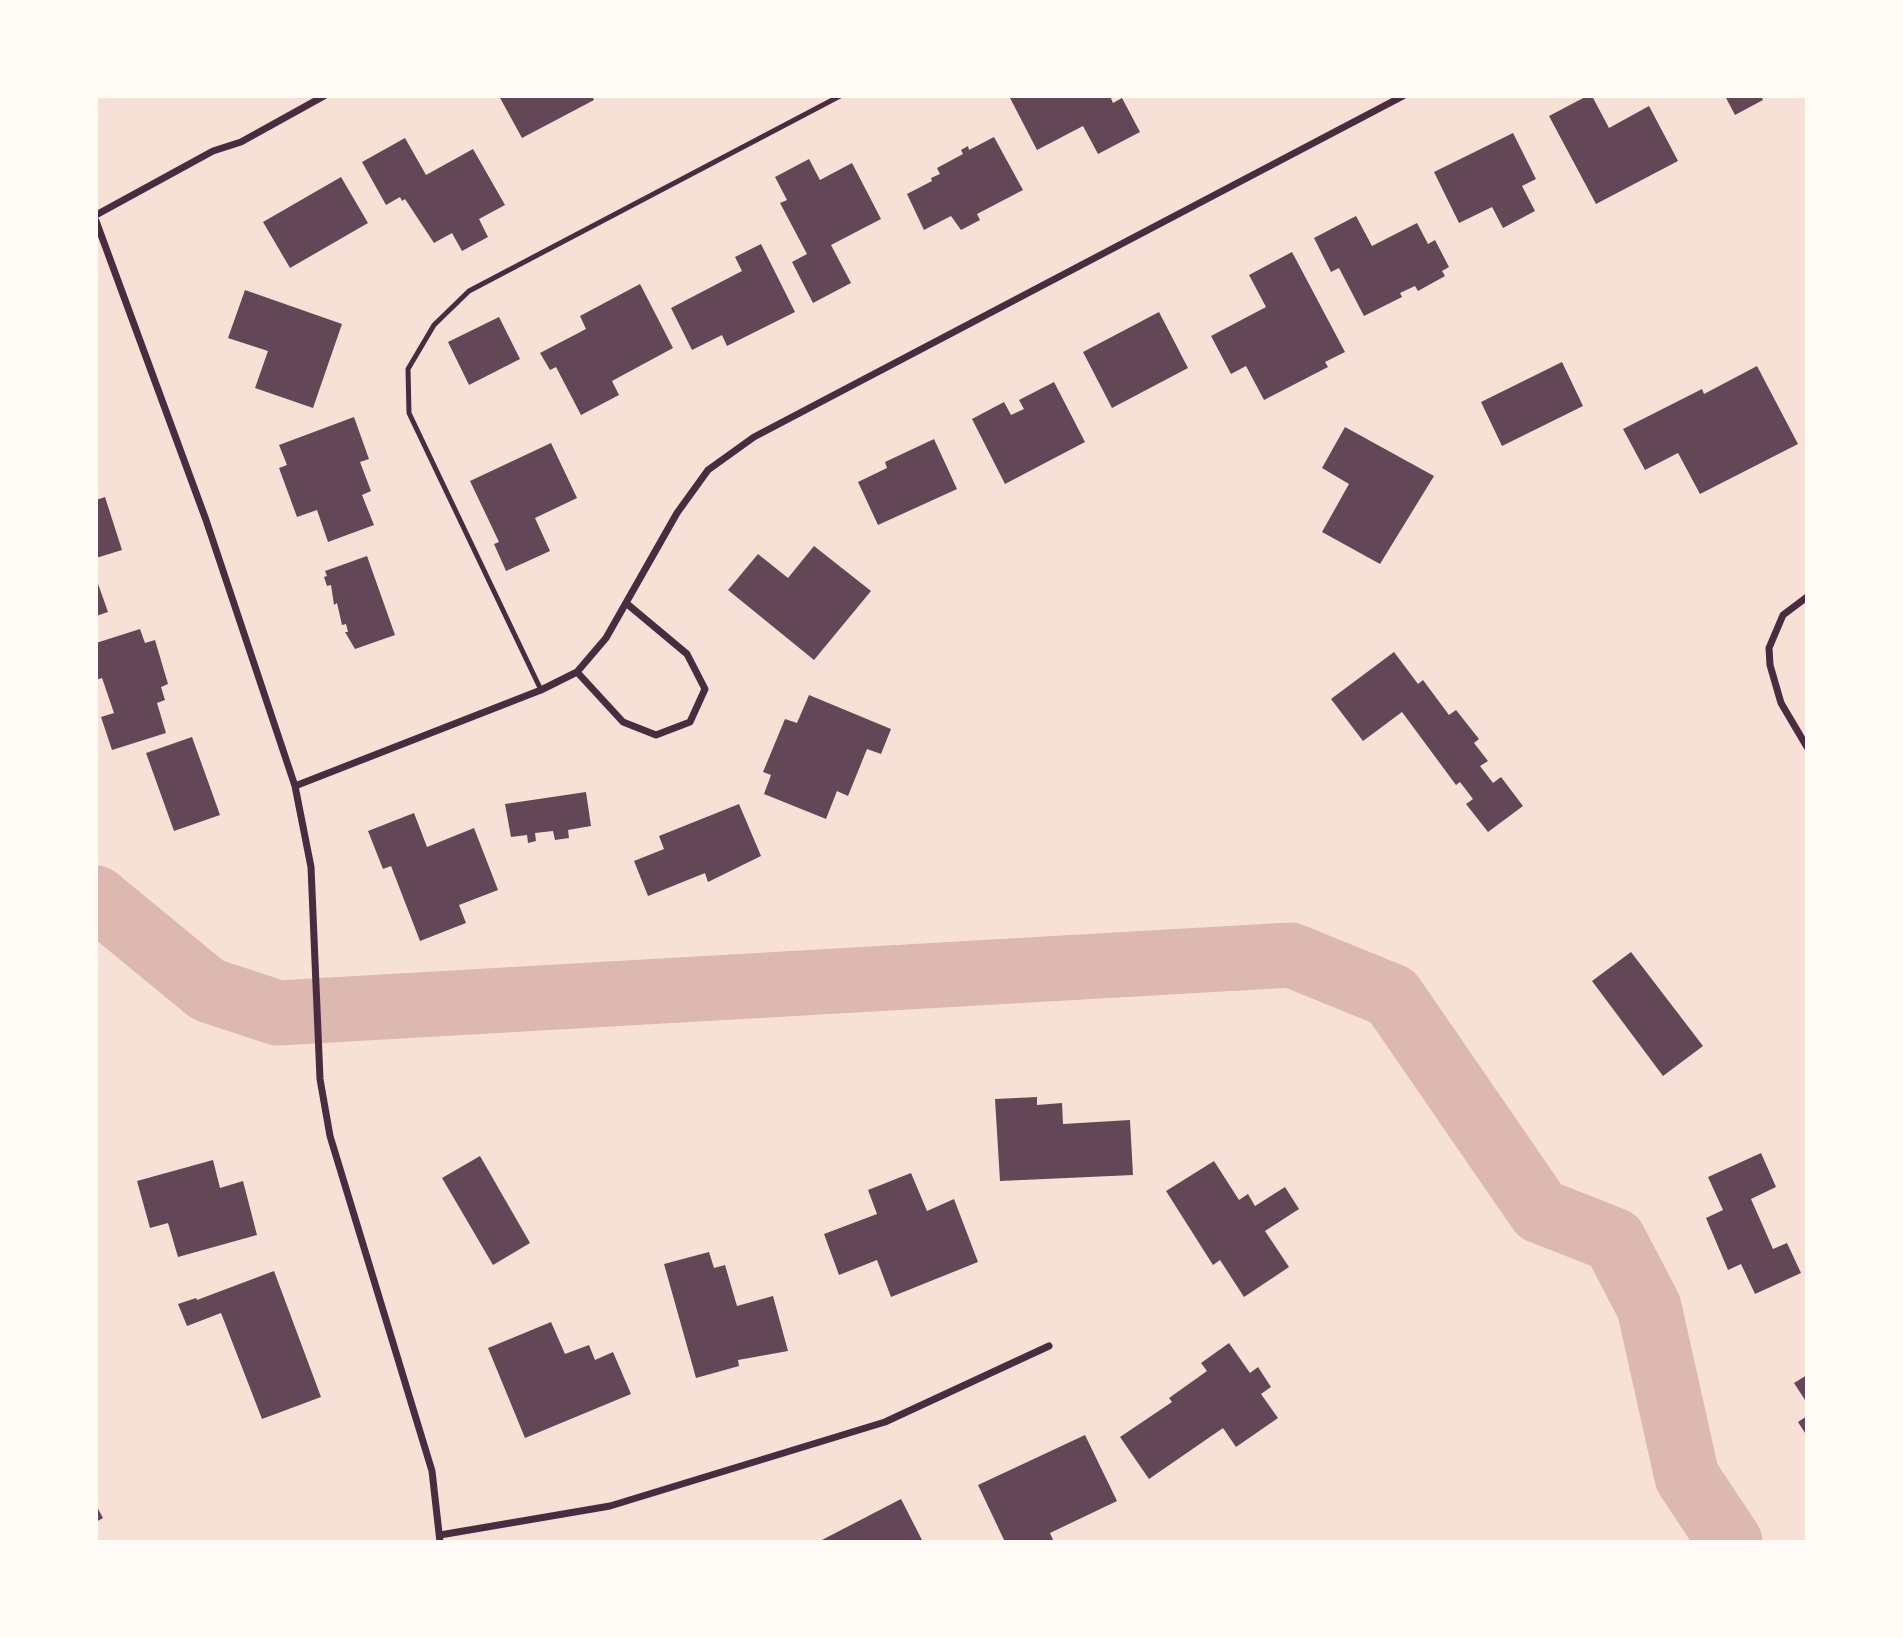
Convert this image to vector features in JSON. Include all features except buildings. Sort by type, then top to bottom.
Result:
[{"type":"street","points":[[96,215],[212,150],[241,142],[324,96]]},
{"type":"street","points":[[295,786],[541,690],[577,672],[606,638],[677,513],[708,470],[754,437],[1403,96]]},
{"type":"street","points":[[96,221],[206,520],[295,786],[311,867],[320,1079],[331,1136],[432,1471],[440,1538],[611,1506],[886,1422],[1049,1346]]},
{"type":"street","points":[[1807,597],[1783,615],[1769,648],[1770,665],[1780,703],[1807,747]]},
{"type":"street","points":[[577,672],[623,722],[656,735],[690,722],[705,689],[687,654],[626,603]]},
{"type":"lane","points":[[541,690],[409,414],[408,369],[434,325],[470,291],[840,96]]},
{"type":"waterway","points":[[96,898],[208,990],[278,1013],[1291,955],[1392,996],[1540,1211],[1614,1240],[1649,1307],[1687,1477],[1730,1542]]}]
